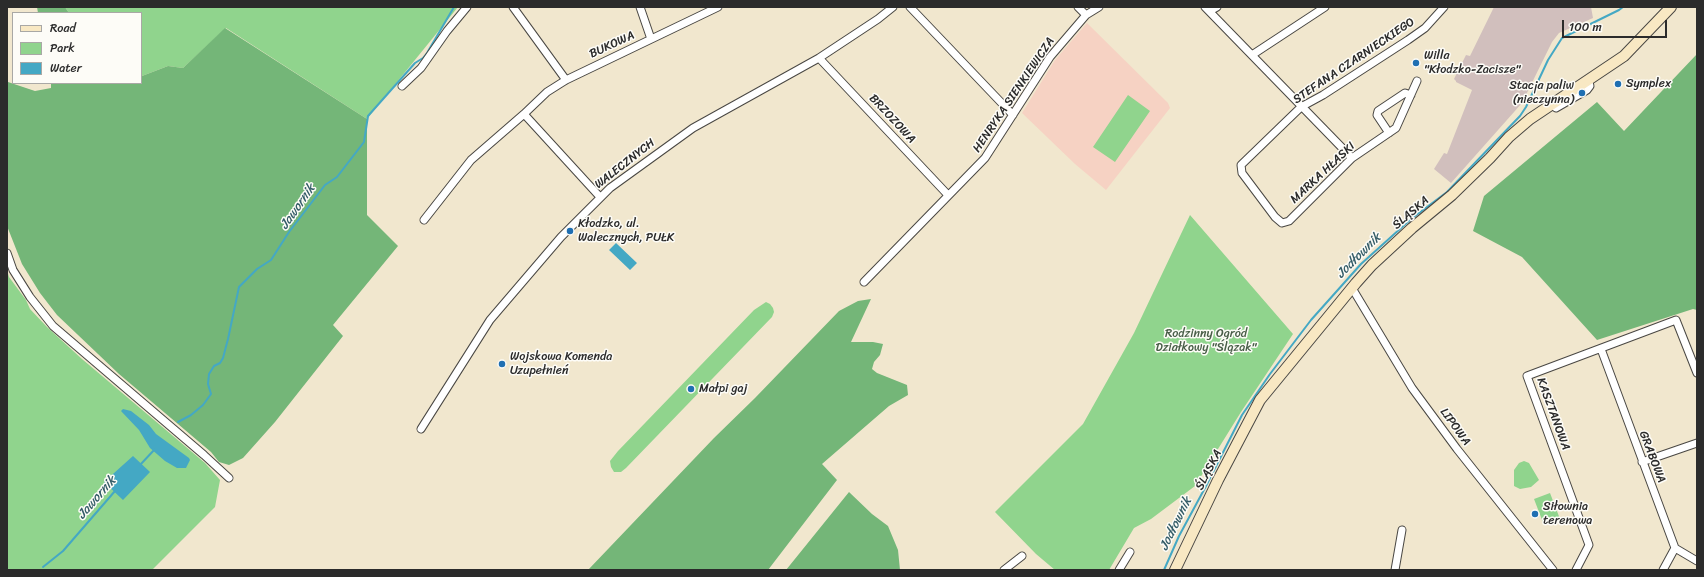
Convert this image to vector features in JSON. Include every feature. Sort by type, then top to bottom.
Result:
[{"type":"street","points":[[402,86],[421,68],[447,31],[468,7]]},
{"type":"street","points":[[513,7],[566,80]]},
{"type":"street","points":[[640,7],[651,39]]},
{"type":"street","name":"BUKOWA","points":[[424,220],[471,160],[547,92],[566,80],[718,7]]},
{"type":"street","name":"WALECZNYCH","points":[[421,429],[490,320],[538,262],[600,197],[628,174],[693,128],[819,58],[878,19],[893,7]]},
{"type":"street","points":[[910,7],[1013,115]]},
{"type":"street","points":[[1078,7],[1086,15]]},
{"type":"street","name":"HENRYKA SIENKIEWICZA","points":[[864,282],[985,158],[1050,57],[1086,15],[1099,7]]},
{"type":"street","points":[[1208,9],[1217,7]]},
{"type":"street","points":[[1252,55],[1325,7]]},
{"type":"street","name":"STEFANA CZARNIECKIEGO","points":[[1282,223],[1275,217],[1242,172],[1241,165],[1301,107],[1323,95],[1408,40],[1424,28],[1444,7]]},
{"type":"street","name":"ŚLĄSKA","points":[[1174,570],[1218,480],[1260,400],[1372,265],[1412,228],[1452,195],[1509,137],[1550,104],[1624,56],[1671,7]]},
{"type":"street","points":[[1208,9],[1301,107],[1352,158]]},
{"type":"street","name":"BRZOZOWA","points":[[819,58],[948,195]]},
{"type":"street","name":"MARKA HŁASKI","points":[[1282,223],[1289,221],[1352,158],[1396,128],[1417,81]]},
{"type":"street","points":[[1389,133],[1377,115],[1378,111],[1406,93],[1411,95]]},
{"type":"street","points":[[524,114],[600,197]]},
{"type":"street","points":[[7,253],[19,281],[53,326],[204,454],[229,478]]},
{"type":"street","name":"LIPOWA","points":[[1352,288],[1412,388],[1457,449],[1553,570]]},
{"type":"street","name":"KASZTANOWA","points":[[1576,570],[1589,545],[1527,376],[1676,320],[1697,373]]},
{"type":"street","name":"GRABOWA","points":[[1601,349],[1675,548]]},
{"type":"street","points":[[1642,462],[1697,443]]},
{"type":"street","points":[[1395,570],[1402,530]]},
{"type":"street","points":[[1663,570],[1675,548],[1697,561]]},
{"type":"street","points":[[1119,570],[1130,552]]},
{"type":"street","points":[[1004,570],[1022,556]]},
{"type":"shaded area","points":[[1494,7],[1591,7],[1593,18],[1559,33],[1552,42],[1522,103],[1451,183],[1434,169],[1444,153],[1447,154],[1472,90],[1456,82],[1454,79],[1466,55],[1470,56]]},
{"type":"shaded area","points":[[1087,23],[1168,103],[1170,108],[1106,190],[1075,164],[1022,113],[1055,60]]},
{"type":"green space","points":[[37,7],[65,7],[68,12],[38,12]]},
{"type":"green space","points":[[65,7],[458,7],[367,119],[226,28],[183,68],[168,66],[142,76],[142,12],[68,12]]},
{"type":"green space","points":[[225,28],[367,119],[367,215],[398,246],[333,325],[343,336],[275,422],[243,458],[229,465],[219,462],[211,452],[119,374],[57,315],[40,293],[22,264],[7,226],[8,82],[35,91],[51,88],[51,84],[142,84],[142,76],[168,66],[183,68]]},
{"type":"green space","points":[[1697,54],[1697,310],[1693,309],[1597,340],[1522,257],[1473,231],[1484,196],[1597,102],[1624,131]]},
{"type":"green space","points":[[1128,95],[1150,111],[1115,162],[1093,147]]},
{"type":"green space","name":"Rodzinny Ogród Działkowy \"Ślązak\"","points":[[1190,215],[1293,334],[1241,412],[1195,486],[1151,519],[1134,528],[1109,570],[1055,570],[1036,554],[995,512],[1083,424],[1134,333]]},
{"type":"green space","points":[[7,270],[9,277],[26,300],[30,309],[47,327],[82,359],[205,463],[220,480],[215,507],[152,570],[7,570]]},
{"type":"green space","points":[[871,299],[851,342],[873,342],[883,344],[880,355],[874,362],[872,369],[877,373],[907,385],[908,395],[889,406],[822,464],[837,480],[768,570],[588,570],[714,438],[839,311],[858,301]]},
{"type":"green space","name":"Małpi gaj","points":[[766,302],[773,308],[774,312],[772,317],[626,468],[621,472],[614,472],[610,461],[618,451],[754,310]]},
{"type":"green space","points":[[1524,461],[1529,463],[1539,480],[1531,487],[1520,489],[1514,486],[1514,470],[1519,463]]},
{"type":"green space","points":[[849,492],[872,514],[888,526],[898,550],[900,570],[786,570]]},
{"type":"green space","points":[[1550,493],[1560,519],[1544,525],[1534,499]]},
{"type":"water","points":[[616,243],[637,263],[630,270],[609,250]]},
{"type":"water","points":[[123,409],[131,411],[149,425],[156,434],[189,458],[190,460],[186,468],[177,468],[165,461],[150,448],[139,430],[121,411]]},
{"type":"water","points":[[133,456],[150,472],[123,500],[104,482]]},
{"type":"waterway","name":"Jawornik","points":[[178,422],[191,415],[203,405],[211,394],[208,384],[209,374],[214,366],[220,363],[223,358],[239,287],[257,269],[271,260],[289,232],[325,185],[337,177],[364,142],[368,116],[415,63],[423,58],[427,53],[454,7]]},
{"type":"waterway","name":"Jodłownik","points":[[1164,570],[1179,536],[1242,415],[1270,374],[1311,320],[1361,264],[1411,219],[1447,192],[1520,116],[1526,107],[1548,60],[1562,38],[1623,7]]},
{"type":"waterway","name":"Jawornik","points":[[140,465],[155,449]]},
{"type":"waterway","name":"Jawornik","points":[[43,567],[63,551],[115,491]]},
{"type":"place","name":"Willa \"Kłodzko-Zacisze\"","points":[[1416,63]]},
{"type":"place","name":"Symplex","points":[[1618,84]]},
{"type":"place","name":"Stacja paliw (nieczynna)","points":[[1582,93]]},
{"type":"place","name":"Kłodzko, ul. Walecznych, PUŁK","points":[[570,231]]},
{"type":"place","name":"Wojskowa Komenda Uzupełnień","points":[[502,364]]},
{"type":"place","name":"Małpi gaj","points":[[691,389]]},
{"type":"place","name":"Siłownia terenowa","points":[[1535,514]]}]
